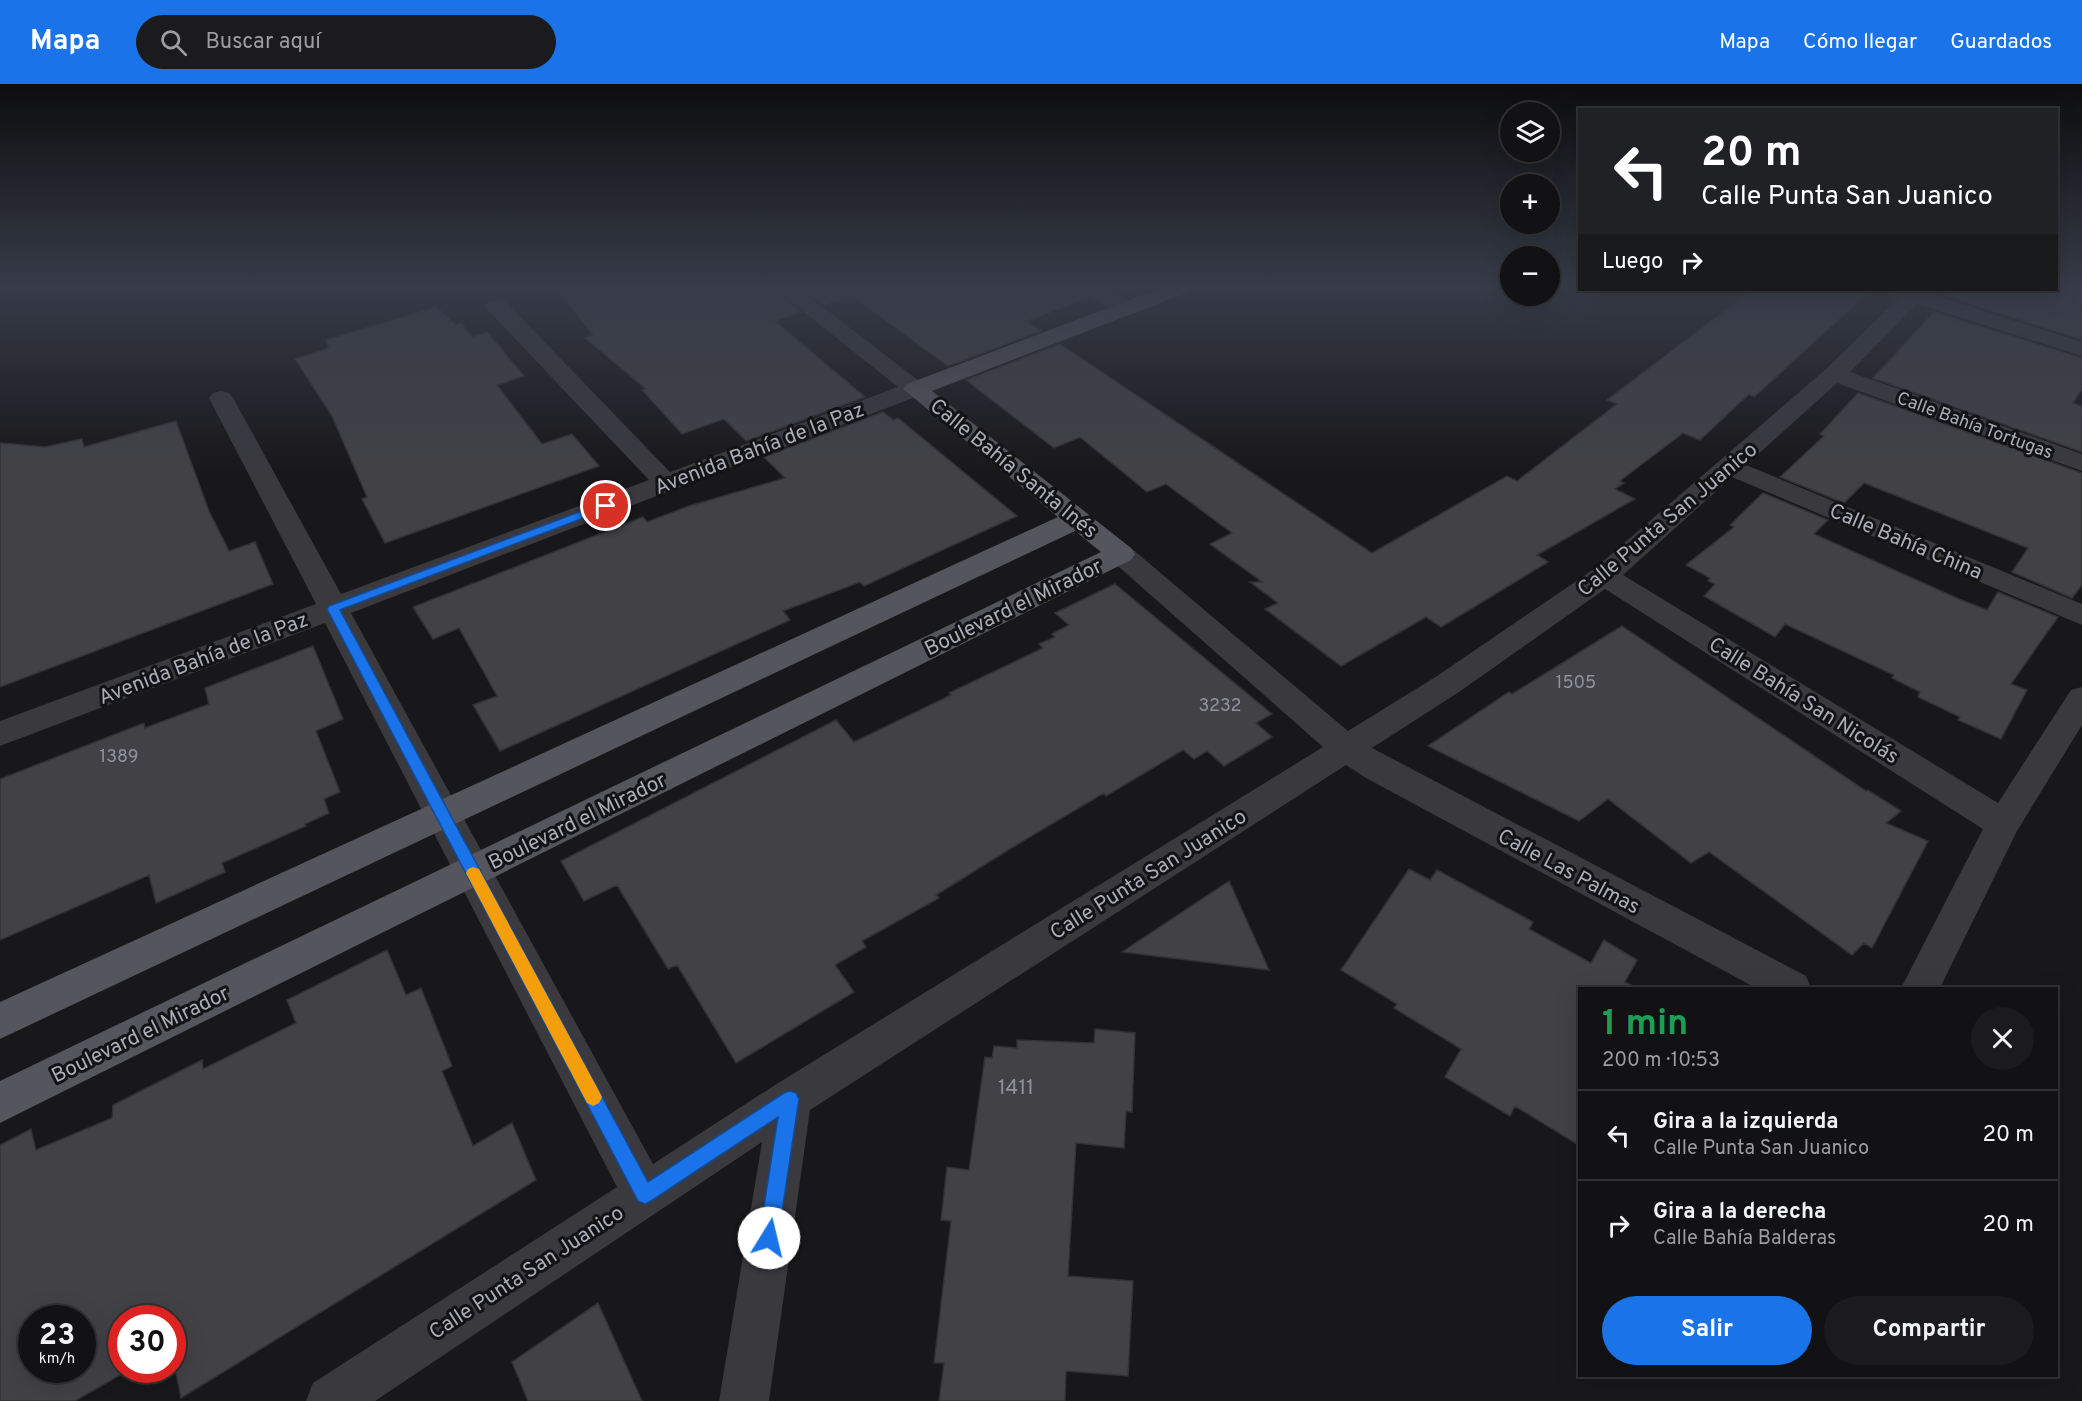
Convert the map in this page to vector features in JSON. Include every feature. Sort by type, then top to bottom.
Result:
[{"type":"main road","name":"Avenida Bahía de la Paz","points":[[915,389],[1019,349]]},
{"type":"main road","name":"Calle Bahía Santa Inés","points":[[915,389],[1079,518],[1121,554]]},
{"type":"main road","points":[[0,1021],[1079,518]]},
{"type":"main road","name":"Boulevard el Mirador","points":[[0,1103],[1121,554]]},
{"type":"street","points":[[538,349],[666,483]]},
{"type":"street","name":"Calle Bahía Santa Inés","points":[[864,349],[915,389]]},
{"type":"street","name":"Calle Punta San Juanico","points":[[331,1401],[790,1099],[1448,684],[1604,576],[1731,467],[1834,374],[1856,349]]},
{"type":"street","name":"Calle Bahía Tortugas","points":[[1834,374],[2082,463]]},
{"type":"street","name":"Avenida Bahía de la Paz","points":[[0,735],[915,389]]},
{"type":"street","points":[[221,398],[645,1194]]},
{"type":"street","name":"Calle Bahía China","points":[[1731,467],[2082,615]]},
{"type":"street","name":"Calle Bahía Santa Inés","points":[[1121,554],[1347,749]]},
{"type":"street","name":"Calle Bahía San Nicolás","points":[[1604,576],[2003,824]]},
{"type":"street","points":[[1921,987],[2003,824],[2082,698]]},
{"type":"street","name":"Calle Las Palmas","points":[[1347,749],[1416,790],[1790,987]]},
{"type":"street","points":[[744,1401],[790,1099]]},
{"type":"building","points":[[324,349],[502,349],[524,376],[497,385],[542,444],[572,434],[599,466],[385,543],[362,499],[367,497],[332,416],[295,359]]},
{"type":"building","points":[[599,349],[809,349],[865,397],[746,441],[724,419],[682,434],[642,390],[646,389]]},
{"type":"building","points":[[925,349],[992,349],[948,366]]},
{"type":"building","points":[[1046,349],[1068,349],[1372,553],[1507,476],[1517,481],[1617,404],[1607,400],[1674,349],[1806,349],[1754,397],[1749,394],[1700,440],[1683,433],[1620,481],[1624,483],[1615,489],[1635,499],[1537,555],[1548,562],[1441,627],[1426,617],[1341,666],[1265,609],[1278,603],[1250,582],[1262,582],[1210,544],[1232,533],[1166,484],[1147,492],[1080,437],[1054,448],[966,380]]},
{"type":"building","points":[[1899,349],[2055,349],[2082,358],[2082,389],[2073,403],[2082,406],[2082,452],[1873,378]]},
{"type":"building","points":[[1858,393],[2082,473],[2082,585],[2072,598],[2012,572],[2028,548],[1864,483],[1844,503],[1780,477],[1824,436],[1820,434]]},
{"type":"building","points":[[883,412],[893,420],[898,418],[1017,516],[864,586],[860,582],[783,611],[790,620],[500,751],[473,705],[497,696],[459,628],[433,639],[413,607],[643,517],[647,522],[689,506],[785,478],[764,457]]},
{"type":"building","points":[[176,421],[209,511],[229,551],[255,542],[273,584],[0,687],[0,443],[45,447],[82,439],[84,447]]},
{"type":"building","points":[[1763,493],[1828,520],[1814,534],[1959,599],[1987,610],[1998,592],[2058,617],[2011,684],[2027,690],[2001,739],[1958,720],[1960,717],[1918,697],[1920,692],[1892,678],[1894,675],[1785,624],[1775,637],[1704,596],[1715,584],[1708,581],[1710,578],[1686,565],[1734,527],[1730,525]]},
{"type":"building","points":[[1115,584],[1272,714],[1256,723],[1272,737],[1224,766],[1207,751],[1194,759],[1183,750],[1106,796],[1104,793],[1013,847],[936,895],[939,898],[862,941],[866,947],[835,965],[854,992],[736,1063],[677,965],[668,969],[617,885],[584,901],[561,861],[836,720],[854,742],[951,695],[949,693],[1043,648],[1039,644],[1055,637],[1052,634],[1069,625],[1055,613]]},
{"type":"building","points":[[1622,626],[1866,791],[1868,790],[1901,811],[1886,823],[1928,841],[1872,948],[1864,943],[1852,955],[1709,852],[1691,863],[1608,799],[1579,821],[1428,746],[1509,692],[1512,694]]},
{"type":"building","points":[[313,646],[343,719],[316,731],[340,792],[324,799],[329,813],[305,824],[306,826],[222,863],[225,872],[156,903],[149,875],[0,940],[0,779],[144,723],[145,728],[209,704],[205,688]]},
{"type":"building","points":[[1409,869],[1430,880],[1437,870],[1533,922],[1529,929],[1591,963],[1604,940],[1637,960],[1625,982],[1635,987],[1578,987],[1578,1145],[1515,1106],[1510,1116],[1445,1077],[1461,1049],[1394,1008],[1397,1004],[1341,970]]},
{"type":"building","points":[[1229,881],[1269,970],[1122,952]]},
{"type":"building","points":[[387,950],[406,995],[421,988],[452,1066],[442,1071],[473,1146],[512,1123],[536,1180],[181,1398],[178,1383],[186,1383],[186,1305],[108,1305],[108,1382],[75,1401],[0,1401],[0,1145],[31,1129],[36,1150],[112,1118],[113,1105],[202,1060],[203,1069],[296,1023],[287,1000]]},
{"type":"building","points":[[1095,1029],[1135,1033],[1132,1112],[1126,1111],[1124,1148],[1076,1143],[1068,1276],[1133,1281],[1128,1376],[1066,1371],[1065,1401],[939,1401],[944,1363],[934,1363],[951,1221],[941,1220],[947,1167],[969,1170],[985,1057],[992,1058],[994,1046],[1017,1048],[1017,1040],[1094,1043]]},
{"type":"building","points":[[598,1303],[642,1401],[528,1401],[512,1362]]},
{"type":"slow traffic","points":[[473,873],[593,1097]]},
{"type":"route","points":[[606,506],[333,609],[645,1194],[790,1099],[769,1238]]}]
